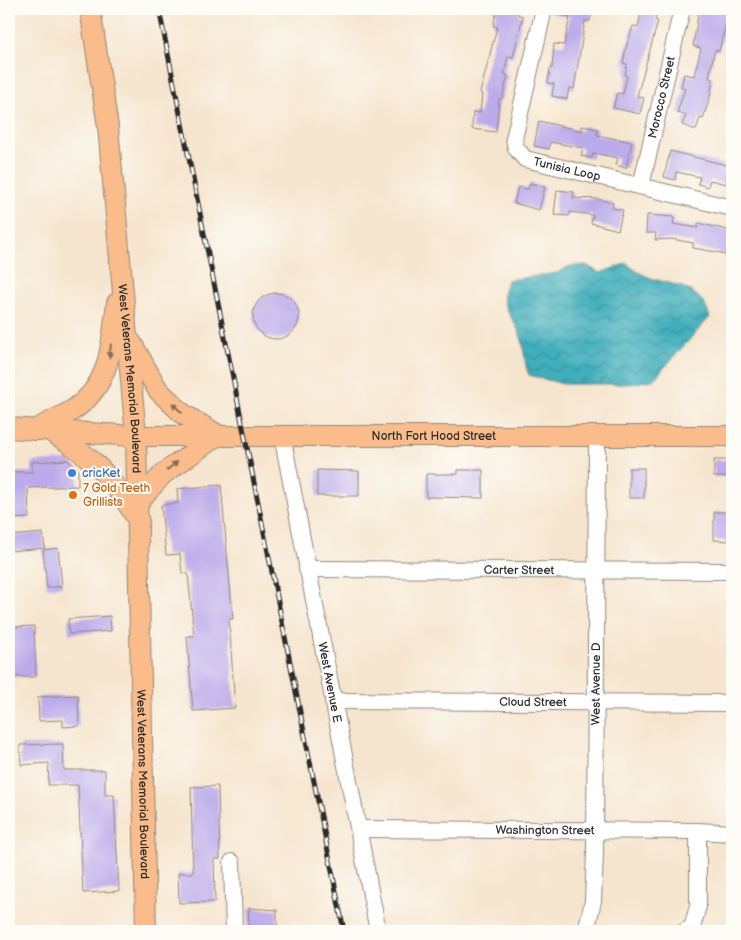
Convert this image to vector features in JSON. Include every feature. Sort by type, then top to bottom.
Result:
[{"type":"main road","name":"West Veterans Memorial Boulevard","points":[[90,9],[108,127],[136,436],[140,523],[146,931]]},
{"type":"main road","points":[[122,268],[108,365],[102,380],[74,409],[43,431],[80,448],[99,466],[119,490],[140,523]]},
{"type":"main road","points":[[128,337],[158,390],[183,414],[218,435],[163,474],[139,501]]},
{"type":"main road","name":"North Fort Hood Street","points":[[9,428],[136,436],[732,436]]},
{"type":"street","name":"Tunisia Loop","points":[[544,9],[514,139],[516,148],[525,159],[732,208]]},
{"type":"street","name":"Morocco Street","points":[[641,186],[682,9]]},
{"type":"street","name":"West Avenue E","points":[[282,435],[378,931]]},
{"type":"street","name":"West Avenue D","points":[[586,931],[593,901],[598,702],[597,436]]},
{"type":"street","name":"Carter Street","points":[[307,569],[732,571]]},
{"type":"street","name":"Cloud Street","points":[[333,701],[732,703]]},
{"type":"street","name":"Washington Street","points":[[359,829],[698,831],[732,833]]},
{"type":"street","points":[[685,931],[692,928],[697,914],[698,831]]},
{"type":"street","points":[[232,862],[234,931]]},
{"type":"water","points":[[627,263],[638,272],[685,288],[695,294],[704,303],[710,317],[653,380],[628,384],[563,384],[529,375],[519,333],[505,304],[504,289],[508,280],[557,273],[570,266],[586,265],[600,273]]},
{"type":"building","points":[[497,9],[520,9],[518,15],[523,16],[513,57],[508,56],[504,74],[508,75],[502,99],[499,99],[496,132],[472,129],[473,112],[480,113],[482,94],[480,93],[497,27],[493,26]]},
{"type":"building","points":[[554,9],[592,9],[590,21],[585,21],[574,89],[569,88],[567,99],[552,96],[554,84],[548,83],[550,68],[552,68],[554,44],[564,45],[570,17],[553,14]]},
{"type":"building","points":[[642,9],[658,9],[655,20],[658,21],[637,96],[644,98],[640,114],[613,108],[617,93],[623,94],[627,76],[625,75],[627,64],[623,63],[626,48],[633,26],[638,27]]},
{"type":"building","points":[[699,9],[708,11],[708,9],[725,9],[725,11],[729,12],[719,51],[715,50],[712,62],[709,78],[713,79],[710,97],[703,119],[700,118],[696,130],[682,125],[686,115],[677,113],[685,88],[681,88],[684,74],[694,76],[701,48],[693,46]]},
{"type":"building","points":[[539,121],[582,131],[582,126],[598,129],[597,135],[632,142],[626,168],[616,165],[618,158],[593,153],[592,158],[581,156],[583,148],[550,142],[549,149],[534,146]]},
{"type":"building","points":[[670,151],[730,166],[726,184],[710,180],[708,187],[698,184],[700,177],[676,172],[675,180],[664,177]]},
{"type":"building","points":[[530,183],[545,187],[539,210],[514,203],[518,187],[528,189]]},
{"type":"building","points":[[557,190],[574,192],[573,198],[598,199],[613,203],[612,208],[623,210],[618,230],[591,223],[593,215],[570,212],[569,216],[554,215]]},
{"type":"building","points":[[647,215],[674,217],[673,224],[698,228],[698,223],[732,231],[732,257],[722,253],[693,248],[693,243],[672,239],[655,240],[656,233],[646,233]]},
{"type":"building","points":[[281,293],[285,294],[295,303],[298,307],[298,325],[289,335],[281,339],[271,339],[263,335],[254,325],[253,311],[257,303],[267,294]]},
{"type":"building","points":[[68,460],[78,469],[78,486],[28,488],[29,518],[9,519],[9,472],[32,472],[32,462]]},
{"type":"building","points":[[714,460],[732,460],[732,477],[714,477]]},
{"type":"building","points":[[629,468],[644,468],[644,498],[629,498]]},
{"type":"building","points":[[317,470],[359,471],[359,496],[317,496]]},
{"type":"building","points":[[458,470],[483,470],[483,498],[426,497],[426,474],[458,474]]},
{"type":"building","points":[[221,485],[233,619],[229,619],[235,708],[193,711],[187,636],[194,636],[188,573],[182,573],[180,554],[166,555],[161,505],[178,503],[177,489]]},
{"type":"building","points":[[714,512],[732,512],[732,541],[714,540]]},
{"type":"building","points":[[43,533],[45,548],[9,551],[9,536]]},
{"type":"building","points":[[58,548],[62,586],[47,588],[43,550]]},
{"type":"building","points":[[110,616],[111,631],[69,634],[68,619]]},
{"type":"building","points":[[34,626],[36,677],[11,677],[9,627]]},
{"type":"building","points":[[78,695],[79,726],[63,727],[63,720],[39,721],[38,697]]},
{"type":"building","points":[[63,744],[64,770],[105,770],[105,795],[114,795],[119,891],[83,893],[78,785],[48,785],[49,763],[21,765],[20,745]]},
{"type":"building","points":[[218,786],[220,859],[214,859],[215,902],[179,903],[178,873],[193,873],[191,787]]},
{"type":"building","points":[[249,908],[277,910],[277,929],[248,928]]},
{"type":"railway","points":[[159,9],[344,931]]},
{"type":"place","name":"cricKet","points":[[72,473]]},
{"type":"place","name":"7 Gold Teeth Grillists","points":[[73,495]]}]
